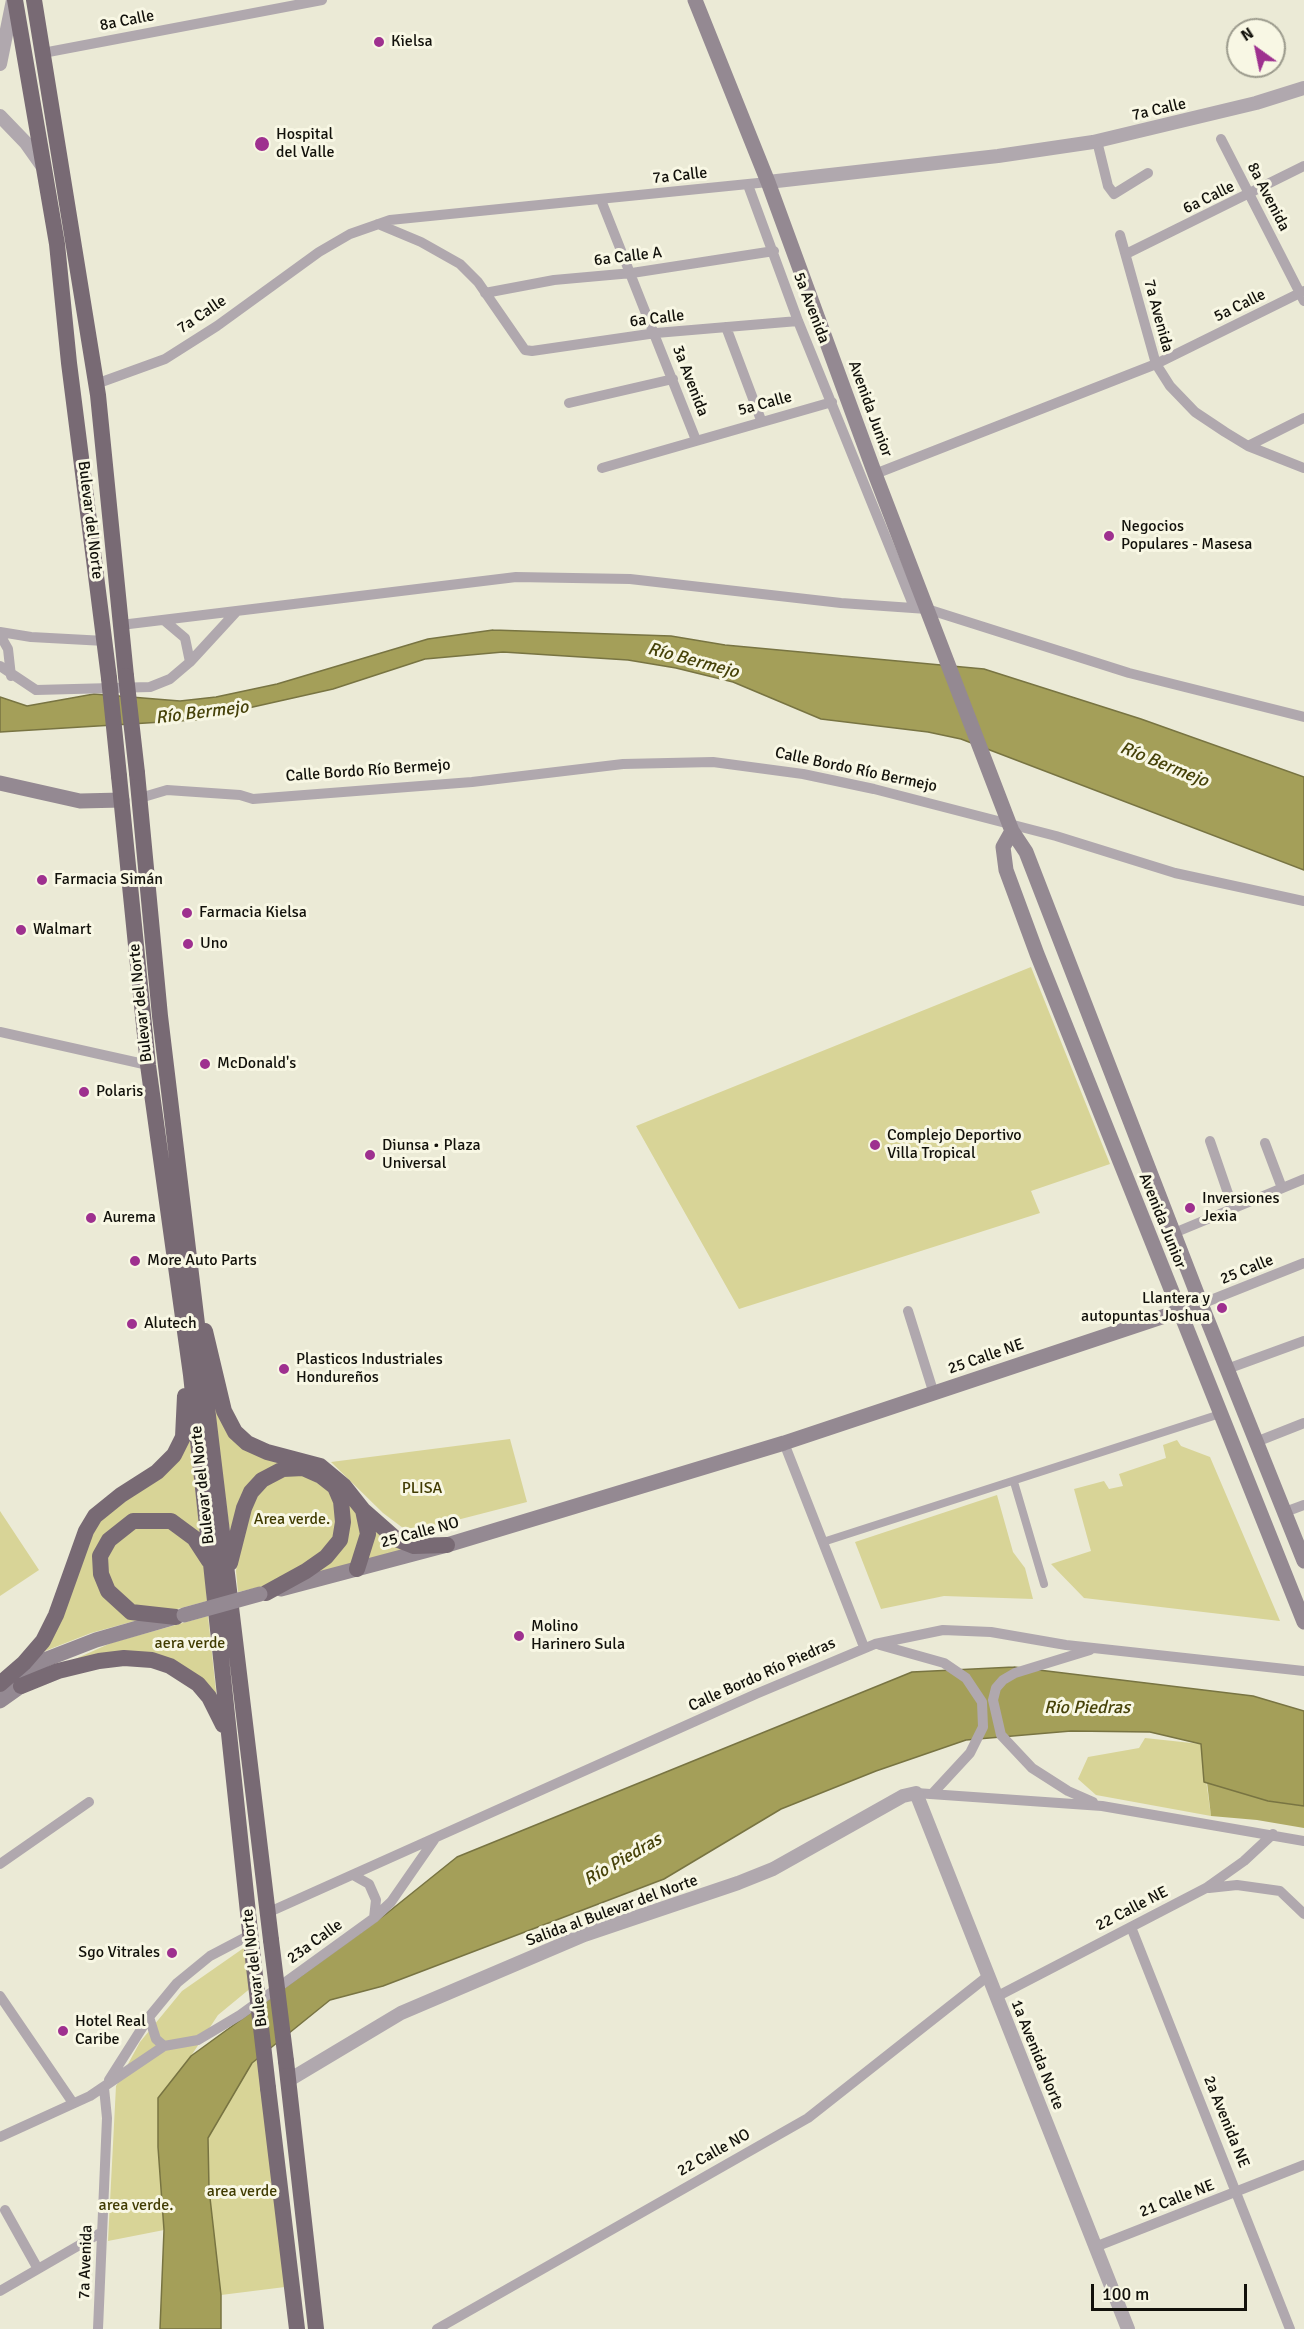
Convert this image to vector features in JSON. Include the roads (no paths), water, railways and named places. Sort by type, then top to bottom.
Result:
[{"type":"highway","name":"Bulevar del Norte","points":[[14,0],[57,244],[69,363],[105,641],[148,1065],[190,1375],[251,1938],[297,2329]]},
{"type":"highway","name":"Bulevar del Norte","points":[[34,0],[96,384],[140,798],[160,1016],[289,2080],[315,2329]]},
{"type":"highway","points":[[194,1304],[209,1341],[224,1411],[235,1432],[247,1443],[267,1452],[320,1466],[344,1486],[363,1510],[396,1539],[414,1546],[447,1545]]},
{"type":"highway","points":[[0,1685],[43,1641],[56,1615],[86,1531],[95,1516],[121,1495],[157,1472],[174,1455],[183,1437],[184,1401],[190,1375]]},
{"type":"highway","points":[[227,1578],[237,1529],[251,1492],[262,1480],[283,1469],[303,1468],[321,1476],[334,1487],[341,1501],[343,1522],[340,1540],[326,1557],[313,1567],[263,1593]]},
{"type":"highway","points":[[357,1569],[368,1534],[363,1510]]},
{"type":"highway","points":[[180,1616],[131,1612],[108,1591],[101,1574],[100,1556],[109,1540],[133,1521],[171,1521],[194,1538],[211,1564]]},
{"type":"highway","points":[[21,1686],[58,1671],[99,1661],[124,1658],[152,1660],[170,1666],[198,1684],[219,1714],[231,1751]]},
{"type":"main road","name":"Avenida Junior","points":[[695,0],[768,182],[875,474],[920,608],[933,625],[1010,822],[1026,852],[1201,1304],[1304,1561]]},
{"type":"main road","points":[[0,783],[80,801],[122,800]]},
{"type":"main road","name":"Avenida Junior","points":[[1010,822],[1003,847],[1006,870],[1304,1622]]},
{"type":"main road","name":"25 Calle NE","points":[[783,1443],[1201,1304]]},
{"type":"main road","name":"25 Calle NO","points":[[64,1653],[113,1634],[447,1545],[783,1443]]},
{"type":"main road","points":[[0,1685],[47,1659],[64,1653]]},
{"type":"main road","points":[[0,1701],[64,1653]]},
{"type":"street","points":[[0,64],[14,0]]},
{"type":"street","name":"8a Calle","points":[[43,53],[322,0]]},
{"type":"street","name":"7a Calle","points":[[96,384],[165,359],[217,326],[319,252],[350,234],[390,220],[748,185],[998,156],[1097,141],[1256,103],[1304,88]]},
{"type":"street","points":[[0,116],[26,142],[44,168]]},
{"type":"street","name":"8a Avenida","points":[[1221,139],[1303,295]]},
{"type":"street","points":[[1097,141],[1108,186],[1114,194],[1148,173]]},
{"type":"street","name":"6a Calle","points":[[1126,254],[1304,166]]},
{"type":"street","name":"5a Avenida","points":[[748,185],[798,321],[920,608]]},
{"type":"street","name":"3a Avenida","points":[[601,200],[656,333],[696,440]]},
{"type":"street","points":[[378,224],[421,242],[460,264],[485,293]]},
{"type":"street","name":"7a Avenida","points":[[1120,235],[1156,364],[1170,386],[1196,412],[1248,446],[1304,468]]},
{"type":"street","name":"6a Calle A","points":[[485,293],[554,280],[632,273],[774,251]]},
{"type":"street","name":"6a Calle","points":[[485,293],[520,347],[532,351],[656,333],[798,321]]},
{"type":"street","name":"5a Calle","points":[[875,474],[1156,364],[1303,295]]},
{"type":"street","points":[[726,327],[761,420]]},
{"type":"street","points":[[569,403],[673,379]]},
{"type":"street","name":"5a Calle","points":[[602,468],[761,420],[832,402]]},
{"type":"street","points":[[1248,446],[1304,418]]},
{"type":"street","points":[[121,626],[516,577],[630,579],[841,603],[920,608],[1129,673],[1304,717]]},
{"type":"street","points":[[0,666],[11,676],[36,690],[150,687],[170,679],[190,662],[236,612]]},
{"type":"street","points":[[166,622],[185,638],[190,662]]},
{"type":"street","points":[[11,676],[9,656],[0,634],[105,641]]},
{"type":"street","points":[[9,656],[18,644],[31,637]]},
{"type":"street","name":"Calle Bordo Río Bermejo","points":[[140,798],[167,790],[240,795],[253,799],[472,782],[623,764],[713,762],[803,774],[1010,822],[1175,873],[1304,901]]},
{"type":"street","points":[[0,1032],[148,1065]]},
{"type":"street","points":[[1210,1141],[1233,1208]]},
{"type":"street","points":[[1265,1143],[1282,1188]]},
{"type":"street","points":[[1174,1233],[1304,1179]]},
{"type":"street","name":"25 Calle","points":[[1201,1304],[1304,1263]]},
{"type":"street","points":[[908,1311],[934,1394]]},
{"type":"street","points":[[1227,1369],[1304,1341]]},
{"type":"street","points":[[823,1542],[1220,1414]]},
{"type":"street","points":[[1256,1442],[1304,1423]]},
{"type":"street","points":[[783,1443],[823,1542],[870,1645],[908,1652],[944,1663],[966,1678],[982,1702],[982,1727],[970,1753],[933,1793]]},
{"type":"street","points":[[1014,1482],[1044,1584]]},
{"type":"street","points":[[1285,1512],[1304,1505]]},
{"type":"street","name":"Calle Bordo Río Piedras","points":[[267,1913],[870,1645],[943,1630],[991,1632],[1096,1648],[1304,1671]]},
{"type":"street","points":[[1096,1648],[1031,1667],[1003,1680],[996,1688],[993,1700],[1000,1735],[1032,1768],[1068,1791],[1102,1806]]},
{"type":"street","points":[[916,1793],[1102,1806],[1304,1841]]},
{"type":"street","name":"1a Avenida Norte","points":[[916,1793],[1128,2329]]},
{"type":"street","name":"Salida al Bulevar del Norte","points":[[289,2080],[401,2013],[584,1935],[773,1869],[903,1796],[916,1793]]},
{"type":"street","points":[[0,1864],[89,1803]]},
{"type":"street","name":"22 Calle NE","points":[[996,1997],[1206,1888],[1244,1862],[1273,1834]]},
{"type":"street","name":"23a Calle","points":[[0,2137],[104,2088],[164,2046],[198,2040],[240,2015],[374,1918],[391,1902],[434,1839]]},
{"type":"street","points":[[353,1875],[369,1884],[376,1900],[374,1918]]},
{"type":"street","points":[[1206,1888],[1237,1885],[1280,1892],[1304,1914]]},
{"type":"street","name":"2a Avenida NE","points":[[1131,1927],[1238,2192],[1290,2329]]},
{"type":"street","points":[[104,2088],[149,2017],[177,1983],[210,1956],[251,1938]]},
{"type":"street","name":"22 Calle NO","points":[[437,2329],[807,2118],[988,1976]]},
{"type":"street","points":[[0,1996],[73,2103]]},
{"type":"street","points":[[149,2017],[156,2039],[164,2046]]},
{"type":"street","name":"7a Avenida","points":[[98,2329],[107,2118],[104,2088]]},
{"type":"street","name":"21 Calle NE","points":[[1095,2247],[1304,2165]]},
{"type":"street","points":[[5,2210],[38,2269]]},
{"type":"street","points":[[0,2291],[102,2232]]},
{"type":"water","name":"Río Bermejo","points":[[493,630],[671,636],[725,645],[984,669],[1141,719],[1304,777],[1304,870],[961,739],[928,732],[821,719],[733,682],[676,668],[628,660],[503,652],[425,659],[333,689],[195,720],[0,732],[0,697],[27,706],[94,694],[180,701],[216,697],[277,684],[428,639]]},
{"type":"water","name":"Río Piedras","points":[[1014,1667],[1253,1696],[1304,1711],[1304,1806],[1268,1801],[1204,1782],[1201,1744],[1150,1732],[1071,1731],[966,1740],[876,1771],[781,1809],[664,1879],[383,1986],[330,2000],[252,2063],[208,2138],[209,2189],[221,2295],[221,2329],[160,2329],[164,2230],[158,2147],[158,2098],[191,2056],[386,1914],[457,1857],[912,1672]]},
{"type":"place","name":"Kielsa","points":[[379,42]]},
{"type":"place","name":"Hospital del Valle","points":[[262,144]]},
{"type":"place","name":"Negocios Populares - Masesa","points":[[1109,536]]},
{"type":"place","name":"Farmacia Simán","points":[[42,880]]},
{"type":"place","name":"Farmacia Kielsa","points":[[187,913]]},
{"type":"place","name":"Walmart","points":[[21,930]]},
{"type":"place","name":"Uno","points":[[188,944]]},
{"type":"place","name":"McDonald's","points":[[205,1064]]},
{"type":"place","name":"Polaris","points":[[84,1092]]},
{"type":"place","name":"Complejo Deportivo Villa Tropical","points":[[875,1145]]},
{"type":"place","name":"Diunsa • Plaza Universal","points":[[370,1155]]},
{"type":"place","name":"Inversiones Jexia","points":[[1190,1208]]},
{"type":"place","name":"Aurema","points":[[91,1218]]},
{"type":"place","name":"More Auto Parts","points":[[135,1261]]},
{"type":"place","name":"Llantera y autopuntas Joshua","points":[[1222,1308]]},
{"type":"place","name":"Alutech","points":[[132,1324]]},
{"type":"place","name":"Plasticos Industriales Hondureños","points":[[284,1369]]},
{"type":"place","name":"Molino Harinero Sula","points":[[519,1636]]},
{"type":"place","name":"Sgo Vitrales","points":[[172,1953]]},
{"type":"place","name":"Hotel Real Caribe","points":[[63,2031]]},
{"type":"park label","name":"PLISA","points":[[422,1489]]},
{"type":"park label","name":"Area verde.","points":[[292,1520]]},
{"type":"park label","name":"aera verde","points":[[190,1644]]},
{"type":"park label","name":"area verde","points":[[242,2192]]},
{"type":"park label","name":"area verde.","points":[[136,2206]]}]
